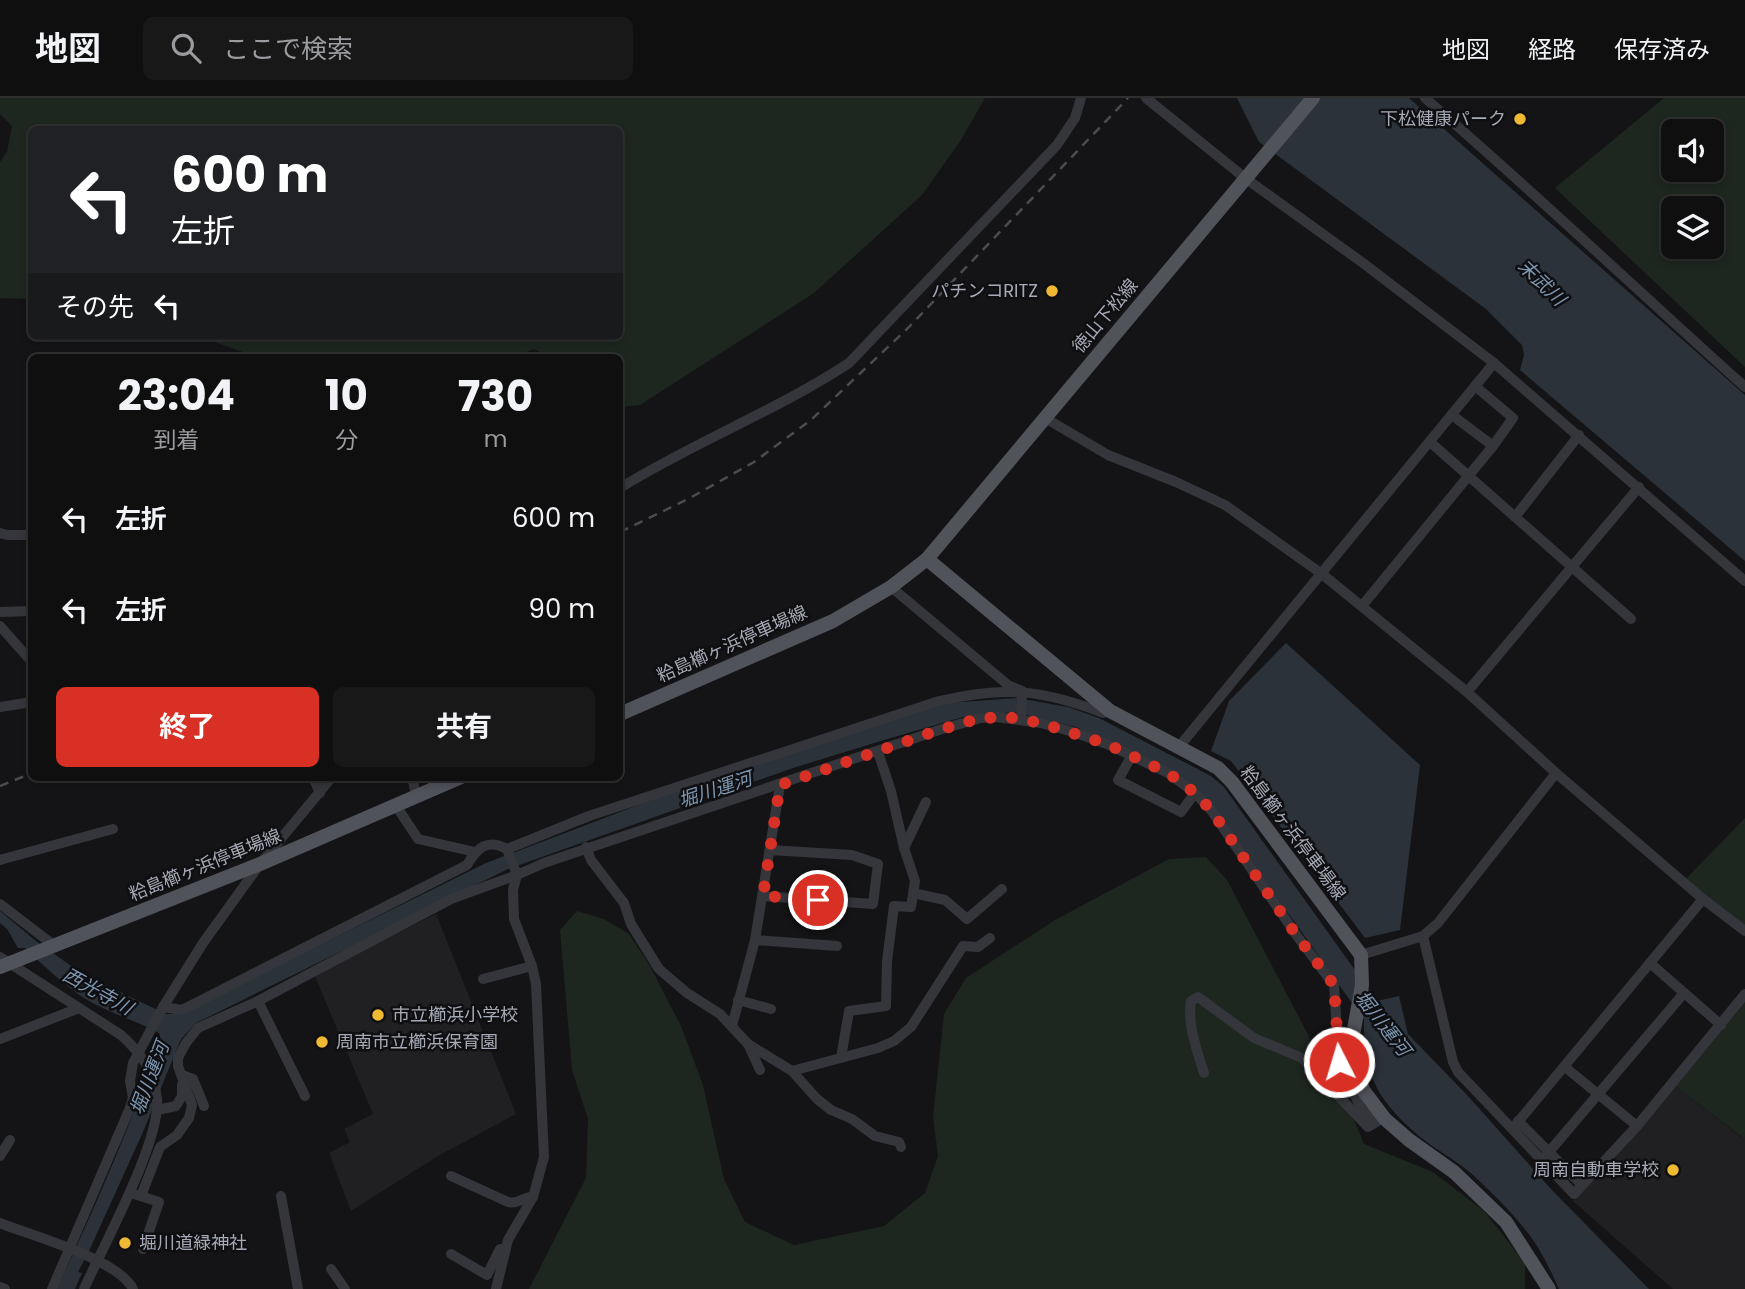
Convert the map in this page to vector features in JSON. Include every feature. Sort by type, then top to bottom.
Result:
[{"type":"main road","name":"徳山下松線","points":[[927,559],[1313,98]]},
{"type":"main road","name":"粭島櫛ヶ浜停車場線","points":[[623,713],[833,621],[891,587],[927,559],[1110,711],[1218,768],[1232,782],[1362,960]]},
{"type":"main road","name":"粭島櫛ヶ浜停車場線","points":[[3,960],[26,957],[56,947],[260,864],[451,781]]},
{"type":"main road","points":[[1362,960],[1353,1055],[1363,1090],[1380,1120],[1454,1172],[1506,1222],[1549,1289]]},
{"type":"street","points":[[623,486],[734,425],[814,386],[849,363],[1057,145],[1075,118],[1081,98]]},
{"type":"street","points":[[1146,98],[1250,172],[1494,363],[1745,581]]},
{"type":"street","points":[[1425,98],[1745,387]]},
{"type":"street","points":[[1178,748],[1494,363]]},
{"type":"street","points":[[1362,606],[1513,418],[1475,386]]},
{"type":"street","points":[[1452,415],[1493,446]]},
{"type":"street","points":[[1045,418],[1108,455],[1225,505],[1322,574],[1467,692],[1556,773],[1703,899],[1745,931]]},
{"type":"street","points":[[1515,517],[1579,435]]},
{"type":"street","points":[[1430,442],[1631,619]]},
{"type":"street","points":[[1467,692],[1639,487]]},
{"type":"street","points":[[0,533],[28,535]]},
{"type":"street","points":[[891,587],[1008,685],[1022,693]]},
{"type":"street","points":[[0,612],[28,611]]},
{"type":"street","points":[[0,626],[28,658]]},
{"type":"street","points":[[508,850],[589,816],[939,701],[997,691],[1054,696],[1103,712],[1110,711]]},
{"type":"street","points":[[1021,717],[1022,693]]},
{"type":"street","points":[[0,707],[28,703]]},
{"type":"street","points":[[141,1196],[160,1147],[177,1135],[191,1111],[192,1105],[178,1058],[198,1028],[258,1001],[451,899],[516,873],[981,718],[1021,717],[1073,732],[1107,744],[1168,773],[1195,793],[1211,810],[1334,985],[1339,1062],[1361,1108],[1380,1120],[1367,1127],[1302,1058],[1254,1038],[1198,997],[1191,1001],[1190,1009],[1192,1030],[1204,1073]]},
{"type":"street","points":[[841,1058],[849,1011],[886,1006],[887,961],[894,906],[911,908],[915,881],[878,752]]},
{"type":"street","points":[[1131,757],[1118,780],[1181,812],[1195,793]]},
{"type":"street","points":[[1362,960],[1423,936],[1438,923],[1556,773]]},
{"type":"street","points":[[315,781],[320,793]]},
{"type":"street","points":[[52,1289],[131,1108],[131,1073],[138,1050],[148,1031],[203,943],[260,864],[329,781]]},
{"type":"street","points":[[413,781],[416,795]]},
{"type":"street","points":[[732,1026],[755,940],[780,785]]},
{"type":"street","points":[[904,848],[926,802]]},
{"type":"street","points":[[395,804],[418,839],[475,852]]},
{"type":"street","points":[[0,860],[113,829]]},
{"type":"street","points":[[163,1007],[182,1010],[244,980],[467,865],[475,852],[486,844],[494,843],[508,850],[516,873],[513,890],[514,919],[536,984],[544,1157],[533,1197],[508,1240],[496,1289]]},
{"type":"street","points":[[586,848],[591,860],[624,903],[631,924],[659,969],[687,993],[713,1008],[732,1026],[747,1044],[760,1070]]},
{"type":"street","points":[[763,896],[873,904],[878,864],[852,855],[770,850]]},
{"type":"street","points":[[913,893],[945,900],[967,919],[1002,889]]},
{"type":"street","points":[[1515,1124],[1703,899]]},
{"type":"street","points":[[0,904],[56,947]]},
{"type":"street","points":[[1423,936],[1453,1062],[1458,1072],[1546,1156],[1574,1194],[1637,1126],[1745,995]]},
{"type":"street","points":[[792,1071],[878,1048],[894,1041],[911,1027],[963,946],[978,947],[990,938]]},
{"type":"street","points":[[755,940],[837,946]]},
{"type":"street","points":[[3,960],[121,1034],[138,1050],[148,1067],[157,1105],[144,1155],[95,1259],[84,1289]]},
{"type":"street","points":[[1650,963],[1721,1025]]},
{"type":"street","points":[[484,979],[532,966]]},
{"type":"street","points":[[1546,1156],[1684,993]]},
{"type":"street","points":[[738,1000],[771,1009]]},
{"type":"street","points":[[258,1001],[305,1096]]},
{"type":"street","points":[[0,1039],[79,1008]]},
{"type":"street","points":[[747,1044],[792,1071],[817,1100],[831,1110],[852,1119],[875,1136],[899,1142],[901,1147]]},
{"type":"street","points":[[1565,1067],[1637,1126]]},
{"type":"street","points":[[157,1105],[176,1106],[180,1102],[182,1075]]},
{"type":"street","points":[[182,1075],[194,1079],[204,1106]]},
{"type":"street","points":[[0,1156],[10,1140]]},
{"type":"street","points":[[451,1176],[508,1202],[514,1203],[529,1196],[533,1197]]},
{"type":"street","points":[[128,1192],[159,1202],[143,1249]]},
{"type":"street","points":[[281,1196],[298,1289]]},
{"type":"street","points":[[0,1223],[95,1259],[126,1278],[133,1289]]},
{"type":"street","points":[[451,1254],[487,1275],[502,1244],[508,1240]]},
{"type":"street","points":[[331,1269],[345,1289]]},
{"type":"shaded area","points":[[0,98],[985,98],[961,140],[922,195],[814,293],[640,405],[623,407],[623,354],[544,354],[533,349],[523,354],[249,354],[209,340],[623,340],[623,126],[28,126],[28,299],[0,298],[0,162],[7,152],[12,126],[0,114]]},
{"type":"shaded area","points":[[1664,98],[1745,98],[1745,367],[1555,188]]},
{"type":"shaded area","points":[[1745,818],[1745,931],[1682,883]]},
{"type":"shaded area","points":[[1206,857],[1227,880],[1312,1042],[1335,1095],[1351,1113],[1364,1144],[1433,1172],[1484,1211],[1525,1263],[1525,1289],[529,1289],[586,1178],[588,1119],[572,1070],[560,930],[577,911],[604,919],[629,934],[650,966],[681,1026],[703,1085],[724,1179],[745,1222],[794,1245],[884,1226],[925,1193],[938,1156],[933,1117],[944,1014],[966,978],[1055,920],[1169,859]]},
{"type":"shaded area","points":[[436,914],[516,1114],[438,1156],[351,1211],[329,1153],[350,1142],[344,1129],[373,1114],[314,974]]},
{"type":"shaded area","points":[[1745,994],[1745,1136],[1743,1138],[1673,1084]]},
{"type":"shaded area","name":"周南自動車学校","points":[[1673,1084],[1742,1138],[1745,1136],[1745,1289],[1673,1289],[1573,1201]]},
{"type":"water","name":"末武川","points":[[1237,98],[1409,98],[1745,395],[1745,561],[1520,370],[1524,355],[1522,345],[1486,309],[1259,142]]},
{"type":"water","points":[[1286,643],[1420,765],[1400,930],[1365,938],[1231,761],[1211,751],[1229,701]]},
{"type":"water","points":[[1017,698],[1068,707],[1099,718],[1211,776],[1224,787],[1377,1001],[1399,996],[1408,1034],[1551,1189],[1649,1289],[1559,1289],[1533,1240],[1509,1210],[1472,1174],[1419,1136],[1393,1111],[1370,1072],[1364,1039],[1364,1020],[1193,786],[1076,727],[1014,712],[963,717],[793,768],[508,869],[196,1023],[181,1039],[143,1132],[78,1272],[82,1273],[75,1289],[57,1289],[112,1166],[161,1040],[159,1033],[84,998],[25,948],[18,948],[7,929],[0,923],[0,911],[84,975],[166,1014],[181,1014],[486,863],[649,801],[948,703]]},
{"type":"railway","points":[[623,531],[690,498],[754,462],[811,420],[909,327],[1128,98]]},
{"type":"railway","points":[[0,786],[28,775]]},
{"type":"place","name":"下松健康パーク","points":[[1520,119]]},
{"type":"place","name":"パチンコRITZ","points":[[1052,291]]},
{"type":"place","name":"市立櫛浜小学校","points":[[378,1015]]},
{"type":"place","name":"周南市立櫛浜保育園","points":[[322,1042]]},
{"type":"place","name":"周南自動車学校","points":[[1673,1170]]},
{"type":"place","name":"堀川道緑神社","points":[[125,1243]]},
{"type":"route","points":[[818,900],[763,896],[780,785],[981,718],[1021,719],[1073,732],[1107,744],[1168,773],[1195,793],[1211,810],[1334,985],[1339,1062]]},
{"type":"water label","name":"堀川運河","points":[[715,789]]},
{"type":"water label","name":"西光寺川","points":[[98,991]]},
{"type":"water label","name":"堀川運河","points":[[1383,1023]]},
{"type":"water label","name":"堀川運河","points":[[149,1078]]}]
